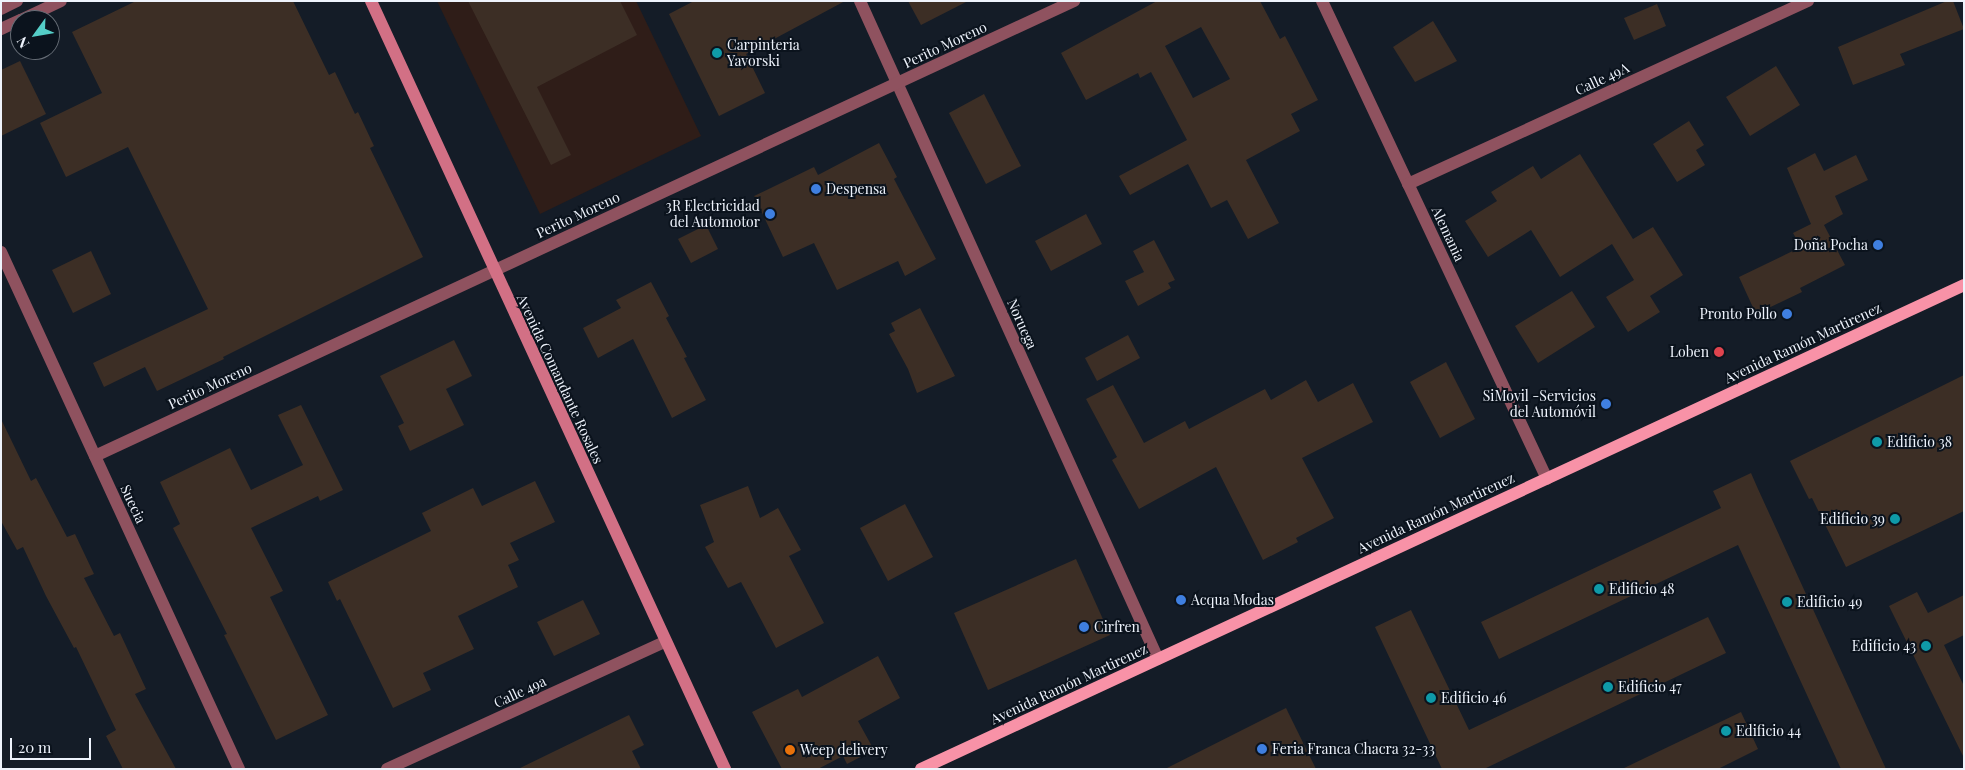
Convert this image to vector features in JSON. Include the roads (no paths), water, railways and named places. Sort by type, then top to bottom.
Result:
[{"type":"main road","name":"Avenida Comandante Rosales","points":[[371,1],[725,769]]},
{"type":"main road","name":"Avenida Ramón Martirenez","points":[[921,769],[1964,285]]},
{"type":"street","points":[[1,9],[18,1]]},
{"type":"street","points":[[42,10],[61,1]]},
{"type":"street","name":"Noruega","points":[[860,1],[1158,659]]},
{"type":"street","name":"Perito Moreno","points":[[94,456],[1074,1]]},
{"type":"street","name":"Alemania","points":[[1322,1],[1546,479]]},
{"type":"street","name":"Calle 49A","points":[[1408,184],[1808,1]]},
{"type":"street","name":"Suecia","points":[[1,252],[239,769]]},
{"type":"street","name":"Calle 49a","points":[[387,769],[665,642]]},
{"type":"place","name":"Carpinteria Yavorski","points":[[717,53]]},
{"type":"place","name":"Despensa","points":[[816,189]]},
{"type":"place","name":"3R Electricidad del Automotor","points":[[770,214]]},
{"type":"place","name":"Doña Pocha","points":[[1878,245]]},
{"type":"place","name":"Pronto Pollo","points":[[1787,314]]},
{"type":"place","name":"Loben","points":[[1719,352]]},
{"type":"place","name":"SiMovil -Servicios del Automóvil","points":[[1606,404]]},
{"type":"place","name":"Edificio 38","points":[[1877,442]]},
{"type":"place","name":"Edificio 39","points":[[1895,519]]},
{"type":"place","name":"Edificio 48","points":[[1599,589]]},
{"type":"place","name":"Acqua Modas","points":[[1181,600]]},
{"type":"place","name":"Edificio 49","points":[[1787,602]]},
{"type":"place","name":"Cirfren","points":[[1084,627]]},
{"type":"place","name":"Edificio 43","points":[[1926,646]]},
{"type":"place","name":"Edificio 47","points":[[1608,687]]},
{"type":"place","name":"Edificio 46","points":[[1431,698]]},
{"type":"place","name":"Edificio 44","points":[[1726,731]]},
{"type":"place","name":"Feria Franca Chacra 32-33","points":[[1262,749]]},
{"type":"place","name":"Weep delivery","points":[[790,750]]}]
